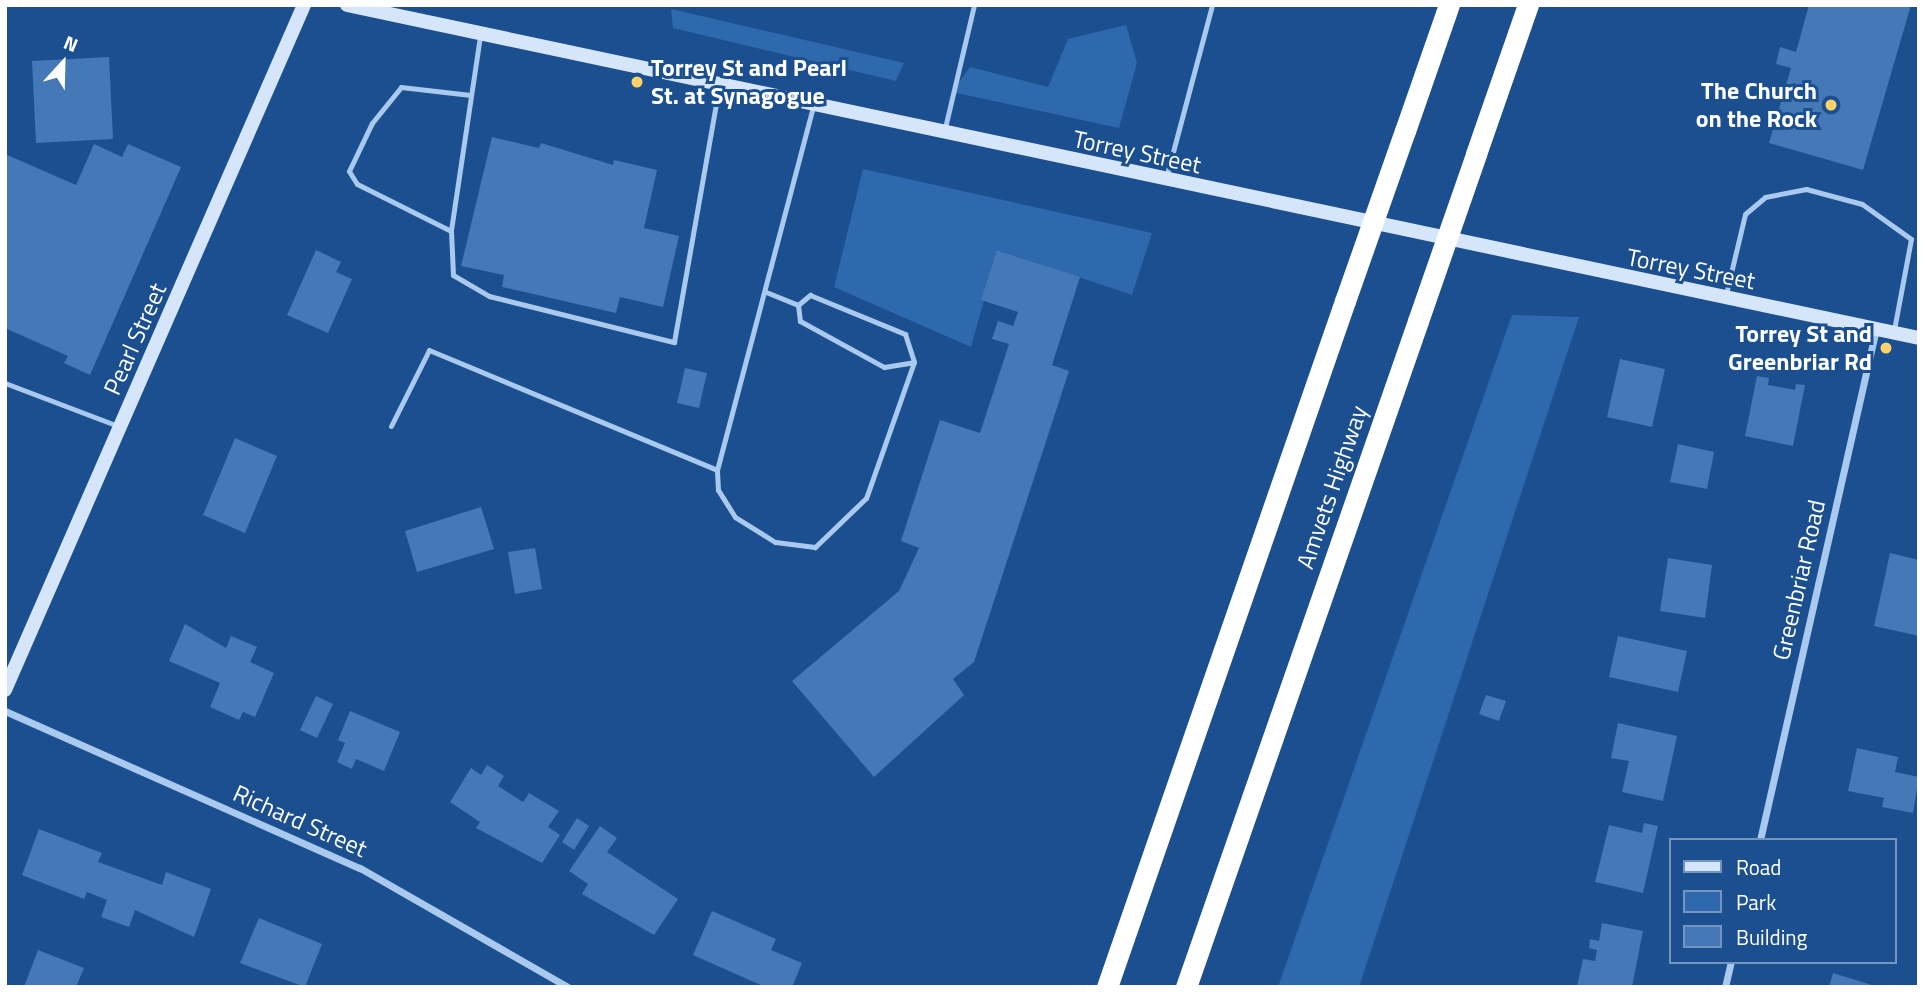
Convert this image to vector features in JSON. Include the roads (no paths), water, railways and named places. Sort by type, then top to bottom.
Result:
[{"type":"highway","name":"Amvets Highway","points":[[1107,987],[1449,5]]},
{"type":"highway","name":"Amvets Highway","points":[[1186,987],[1528,5]]},
{"type":"main road","name":"Pearl Street","points":[[5,690],[304,5]]},
{"type":"main road","name":"Torrey Street","points":[[347,5],[943,135],[1919,338]]},
{"type":"street","name":"Greenbriar Road","points":[[1760,838],[1876,329]]},
{"type":"street","name":"Richard Street","points":[[5,712],[360,868],[569,987]]},
{"type":"street","points":[[1725,987],[1731,964]]},
{"type":"lane","points":[[943,135],[974,5]]},
{"type":"lane","points":[[1165,181],[1212,5]]},
{"type":"lane","points":[[480,36],[451,232],[453,275],[489,296],[674,342],[719,87]]},
{"type":"lane","points":[[451,232],[356,184],[349,171],[372,122],[401,87],[471,95]]},
{"type":"lane","points":[[798,305],[810,295],[905,334],[914,362],[866,498],[815,547],[775,542],[734,517],[718,490],[717,470],[813,107]]},
{"type":"lane","points":[[1725,299],[1745,214],[1765,197],[1806,189],[1863,204],[1911,239]]},
{"type":"lane","points":[[1893,333],[1911,239],[1919,233]]},
{"type":"lane","points":[[766,292],[798,305]]},
{"type":"lane","points":[[798,305],[800,321],[884,367],[914,362]]},
{"type":"lane","points":[[391,426],[429,350],[717,470]]},
{"type":"lane","points":[[5,383],[121,427]]},
{"type":"place","name":"Torrey St and Pearl St. at Synagogue","points":[[637,82]]},
{"type":"place","name":"The Church on the Rock","points":[[1831,105]]},
{"type":"place","name":"Torrey St and Greenbriar Rd","points":[[1886,348]]}]
